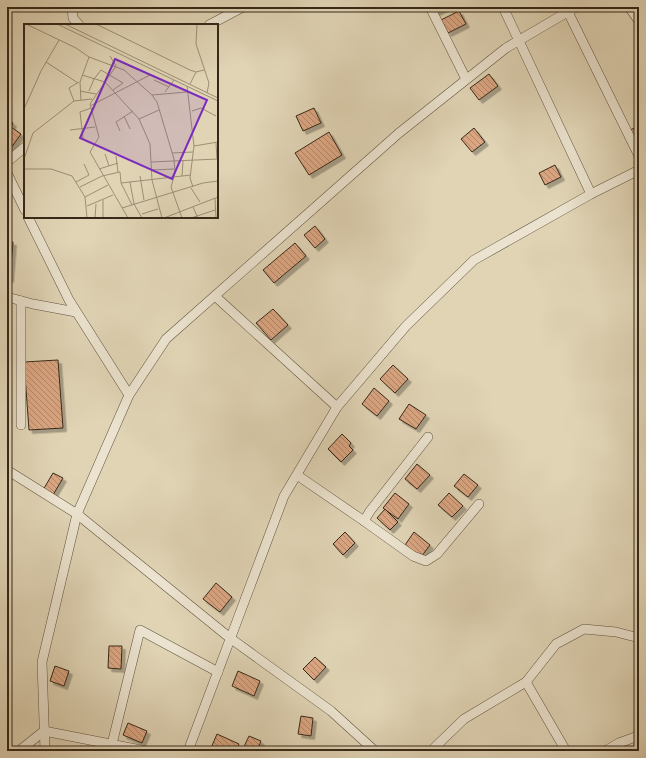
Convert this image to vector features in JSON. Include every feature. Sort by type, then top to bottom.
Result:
[{"type":"street","points":[[72,7],[73,18],[78,24]]},
{"type":"street","points":[[211,24],[243,7]]},
{"type":"street","points":[[430,7],[466,79]]},
{"type":"street","points":[[503,7],[591,194]]},
{"type":"street","points":[[629,7],[639,21]]},
{"type":"street","points":[[45,751],[42,662],[77,514],[129,395],[166,339],[399,133],[506,48],[572,9],[639,156]]},
{"type":"street","points":[[7,162],[24,148]]},
{"type":"street","points":[[188,751],[284,496],[337,407],[406,326],[474,260],[591,194],[639,170]]},
{"type":"street","points":[[7,173],[24,208]]},
{"type":"street","points":[[28,218],[69,300],[129,395]]},
{"type":"street","points":[[215,296],[337,407]]},
{"type":"street","points":[[7,297],[76,312]]},
{"type":"street","points":[[21,301],[21,425]]},
{"type":"street","points":[[364,521],[370,511],[428,437]]},
{"type":"street","points":[[7,470],[77,514],[230,638],[331,711],[375,751]]},
{"type":"street","points":[[297,475],[413,556],[426,561],[437,554],[479,504]]},
{"type":"street","points":[[431,751],[464,719],[526,682],[556,644],[584,629],[616,632],[639,638]]},
{"type":"street","points":[[113,748],[140,630],[218,672]]},
{"type":"street","points":[[526,682],[566,751]]},
{"type":"street","points":[[44,731],[113,748],[146,751]]},
{"type":"street","points":[[19,751],[44,731]]},
{"type":"street","points":[[604,751],[619,743],[638,736]]},
{"type":"building","points":[[433,7],[447,7],[436,12]]},
{"type":"building","points":[[459,11],[466,24],[448,33],[441,20]]},
{"type":"building","points":[[489,74],[498,86],[479,100],[470,88]]},
{"type":"building","points":[[314,108],[321,123],[303,131],[296,116]]},
{"type":"building","points":[[7,119],[13,123],[11,127],[21,134],[11,148],[7,146]]},
{"type":"building","points":[[639,126],[639,142],[636,143],[630,130]]},
{"type":"building","points":[[474,128],[485,142],[472,152],[461,139]]},
{"type":"building","points":[[329,132],[342,155],[309,175],[295,153]]},
{"type":"building","points":[[555,165],[561,177],[545,185],[539,173]]},
{"type":"building","points":[[315,226],[325,239],[315,248],[304,235]]},
{"type":"building","points":[[7,241],[13,242],[10,279],[7,278]]},
{"type":"building","points":[[295,243],[306,256],[274,283],[263,270]]},
{"type":"building","points":[[273,309],[288,325],[271,340],[256,323]]},
{"type":"building","points":[[58,360],[63,428],[29,430],[24,362]]},
{"type":"building","points":[[393,365],[408,379],[395,393],[380,379]]},
{"type":"building","points":[[374,388],[389,401],[377,416],[362,404]]},
{"type":"building","points":[[409,404],[426,415],[416,429],[399,419]]},
{"type":"building","points":[[342,434],[351,443],[349,446],[353,450],[341,462],[328,449]]},
{"type":"building","points":[[417,464],[430,475],[417,489],[405,479]]},
{"type":"building","points":[[53,473],[63,478],[53,495],[43,490]]},
{"type":"building","points":[[464,474],[478,485],[468,497],[454,486]]},
{"type":"building","points":[[395,493],[409,504],[398,519],[383,508]]},
{"type":"building","points":[[449,493],[463,506],[452,517],[438,505]]},
{"type":"building","points":[[385,509],[398,522],[390,530],[377,518]]},
{"type":"building","points":[[345,532],[355,543],[343,555],[333,544]]},
{"type":"building","points":[[414,532],[430,545],[421,557],[405,545]]},
{"type":"building","points":[[216,583],[232,597],[220,612],[203,599]]},
{"type":"building","points":[[109,646],[122,646],[121,669],[108,668]]},
{"type":"building","points":[[315,657],[326,667],[314,680],[303,669]]},
{"type":"building","points":[[55,666],[69,671],[64,686],[50,681]]},
{"type":"building","points":[[238,671],[260,681],[254,696],[232,686]]},
{"type":"building","points":[[301,716],[313,718],[311,736],[298,734]]},
{"type":"building","points":[[128,723],[147,731],[142,743],[123,735]]},
{"type":"building","points":[[217,734],[239,744],[236,751],[218,751],[211,748]]},
{"type":"building","points":[[249,736],[261,741],[257,751],[242,751]]}]
